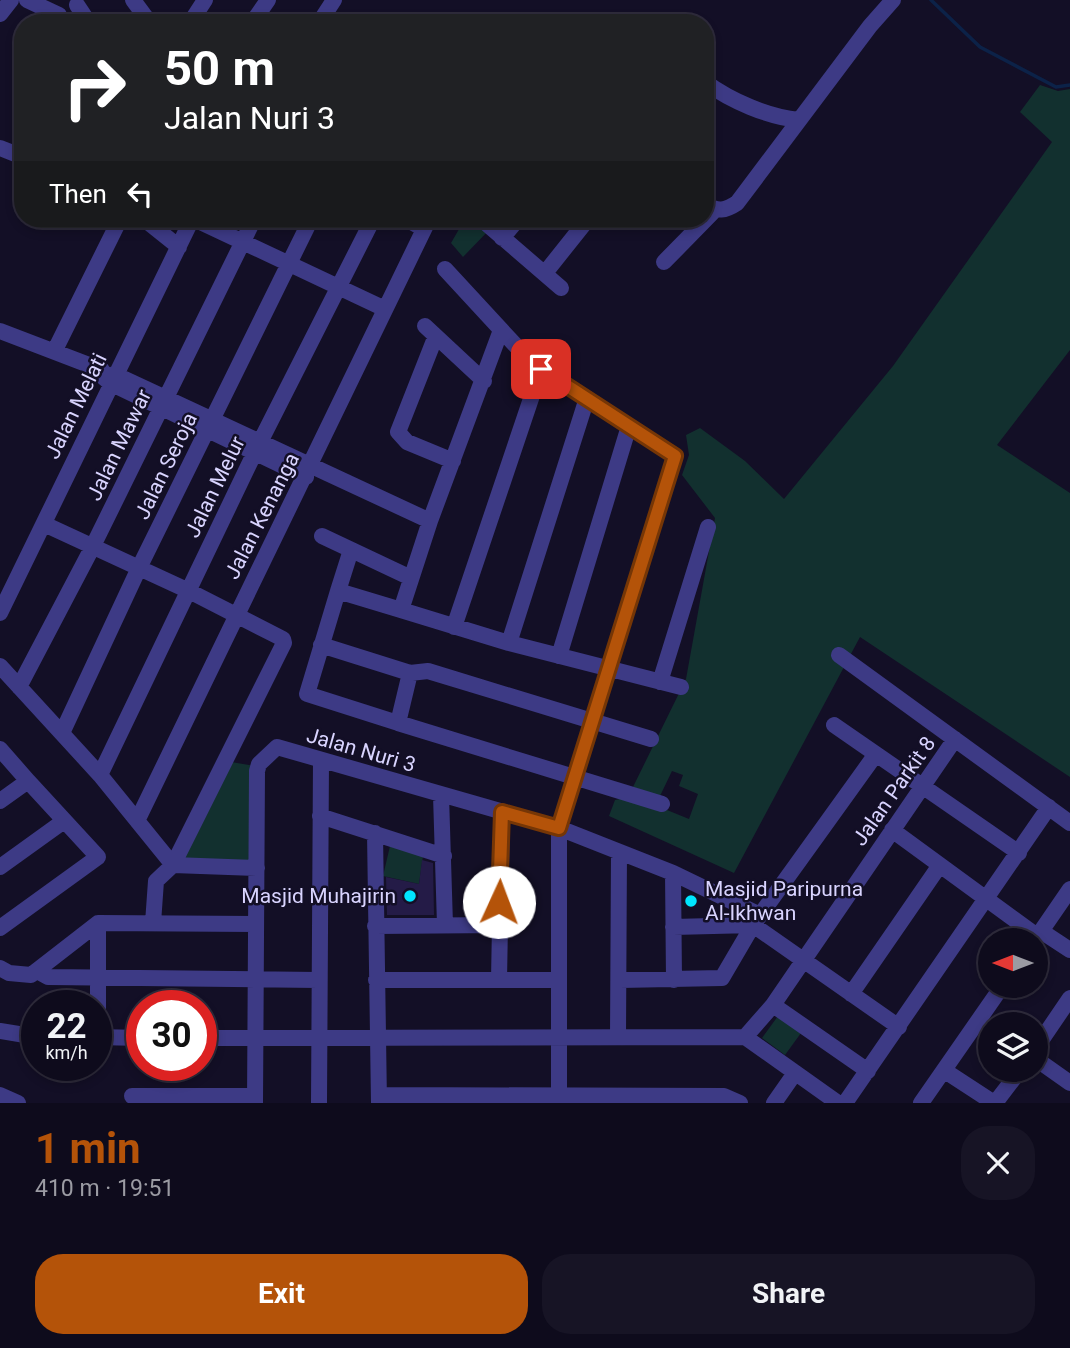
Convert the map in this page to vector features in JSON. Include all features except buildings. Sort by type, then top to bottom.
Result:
[{"type":"street","points":[[0,14],[11,0]]},
{"type":"street","points":[[27,0],[57,14]]},
{"type":"street","points":[[714,208],[726,210],[737,203],[870,26],[893,0]]},
{"type":"street","points":[[77,5],[83,14]]},
{"type":"street","points":[[714,88],[780,119],[799,120]]},
{"type":"street","points":[[55,351],[115,228]]},
{"type":"street","points":[[155,228],[179,247]]},
{"type":"street","name":"Jalan Melati","points":[[0,613],[113,377],[188,228]]},
{"type":"street","points":[[213,228],[385,309]]},
{"type":"street","name":"Jalan Mawar","points":[[19,687],[92,548],[250,228]]},
{"type":"street","name":"Jalan Seroja","points":[[62,733],[139,568],[307,228]]},
{"type":"street","name":"Jalan Melur","points":[[100,775],[257,447],[369,228]]},
{"type":"street","name":"Jalan Kenanga","points":[[137,821],[235,615],[309,472],[425,228]]},
{"type":"street","points":[[491,228],[561,288]]},
{"type":"street","points":[[502,238],[510,228]]},
{"type":"street","points":[[545,273],[581,228]]},
{"type":"street","points":[[664,262],[692,228]]},
{"type":"street","points":[[445,269],[541,369],[675,456],[573,775],[559,828],[559,1098]]},
{"type":"street","points":[[401,610],[430,521],[501,330]]},
{"type":"street","points":[[0,331],[55,351],[113,377],[309,472],[430,521]]},
{"type":"street","points":[[453,461],[407,442],[398,432],[430,332],[484,381]]},
{"type":"street","points":[[454,627],[541,369]]},
{"type":"street","points":[[509,643],[587,398]]},
{"type":"street","points":[[559,656],[629,426]]},
{"type":"street","points":[[44,524],[280,635],[284,643],[173,865],[154,886],[153,923]]},
{"type":"street","points":[[660,682],[708,527]]},
{"type":"street","points":[[322,536],[411,578]]},
{"type":"street","points":[[351,550],[307,694],[573,775],[616,792],[629,792],[662,804]]},
{"type":"street","points":[[338,592],[509,643],[681,687]]},
{"type":"street","points":[[321,645],[410,673],[428,670],[651,739]]},
{"type":"street","points":[[839,655],[1070,822]]},
{"type":"street","points":[[0,666],[100,775],[173,865],[257,868],[255,1099],[132,1096]]},
{"type":"street","points":[[398,723],[410,673]]},
{"type":"street","points":[[834,725],[1019,853]]},
{"type":"street","name":"Jalan Parkit 8","points":[[745,1037],[773,1005],[801,960],[924,788],[955,739]]},
{"type":"street","name":"Jalan Nuri 3","points":[[257,868],[259,764],[277,747],[559,828],[673,873],[757,920],[801,960],[899,1027]]},
{"type":"street","points":[[0,928],[98,857],[1,752]]},
{"type":"street","points":[[620,980],[722,978],[757,920],[876,754]]},
{"type":"street","points":[[319,1103],[321,760]]},
{"type":"street","points":[[0,801],[28,781]]},
{"type":"street","points":[[441,795],[445,925]]},
{"type":"street","points":[[845,1103],[1049,807]]},
{"type":"street","points":[[499,980],[502,812]]},
{"type":"street","points":[[320,816],[444,856]]},
{"type":"street","points":[[0,866],[64,821]]},
{"type":"street","points":[[892,830],[1029,928]]},
{"type":"street","points":[[375,833],[374,926],[379,1099],[622,1099],[723,1096],[740,1103]]},
{"type":"street","points":[[618,1036],[619,852]]},
{"type":"street","points":[[851,994],[940,865]]},
{"type":"street","points":[[673,873],[674,981]]},
{"type":"street","points":[[1043,928],[1070,889]]},
{"type":"street","points":[[673,927],[757,920]]},
{"type":"street","points":[[0,968],[21,975],[37,971],[99,923],[256,924]]},
{"type":"street","points":[[98,990],[99,923]]},
{"type":"street","points":[[374,926],[499,925]]},
{"type":"street","points":[[1048,940],[1070,950]]},
{"type":"street","points":[[37,971],[48,976],[98,978],[318,980]]},
{"type":"street","points":[[376,980],[558,980]]},
{"type":"street","points":[[921,1103],[994,998]]},
{"type":"street","points":[[1048,1032],[1068,1004]]},
{"type":"street","points":[[773,1005],[867,1071]]},
{"type":"street","points":[[0,1031],[21,1034]]},
{"type":"street","points":[[217,1038],[745,1037],[838,1103]]},
{"type":"street","points":[[1048,1067],[1070,1083]]},
{"type":"street","points":[[945,1071],[995,1103],[1010,1082]]},
{"type":"street","points":[[774,1103],[795,1073]]},
{"type":"street","points":[[0,1095],[18,1103]]},
{"type":"green space","points":[[1040,85],[1058,91],[1070,89],[1070,350],[997,445],[1070,493],[1070,777],[860,637],[734,873],[609,816],[615,800],[629,797],[689,819],[698,794],[679,786],[683,775],[672,771],[660,796],[633,787],[686,679],[715,518],[682,475],[689,455],[686,435],[700,428],[745,461],[784,499],[893,366],[1052,142],[1020,112]]},
{"type":"green space","points":[[460,228],[491,228],[463,257],[451,243]]},
{"type":"green space","points":[[231,762],[255,766],[256,861],[181,862]]},
{"type":"green space","points":[[390,846],[423,856],[419,884],[383,876]]},
{"type":"green space","points":[[778,1016],[801,1033],[785,1055],[762,1038]]},
{"type":"waterway","points":[[931,0],[980,47],[1056,87],[1070,85]]},
{"type":"place","name":"Masjid Muhajirin","points":[[410,896]]},
{"type":"place","name":"Masjid Paripurna Al-Ikhwan","points":[[691,901]]},
{"type":"route","points":[[499,902],[502,812],[559,828],[573,775],[675,456],[541,369]]}]
